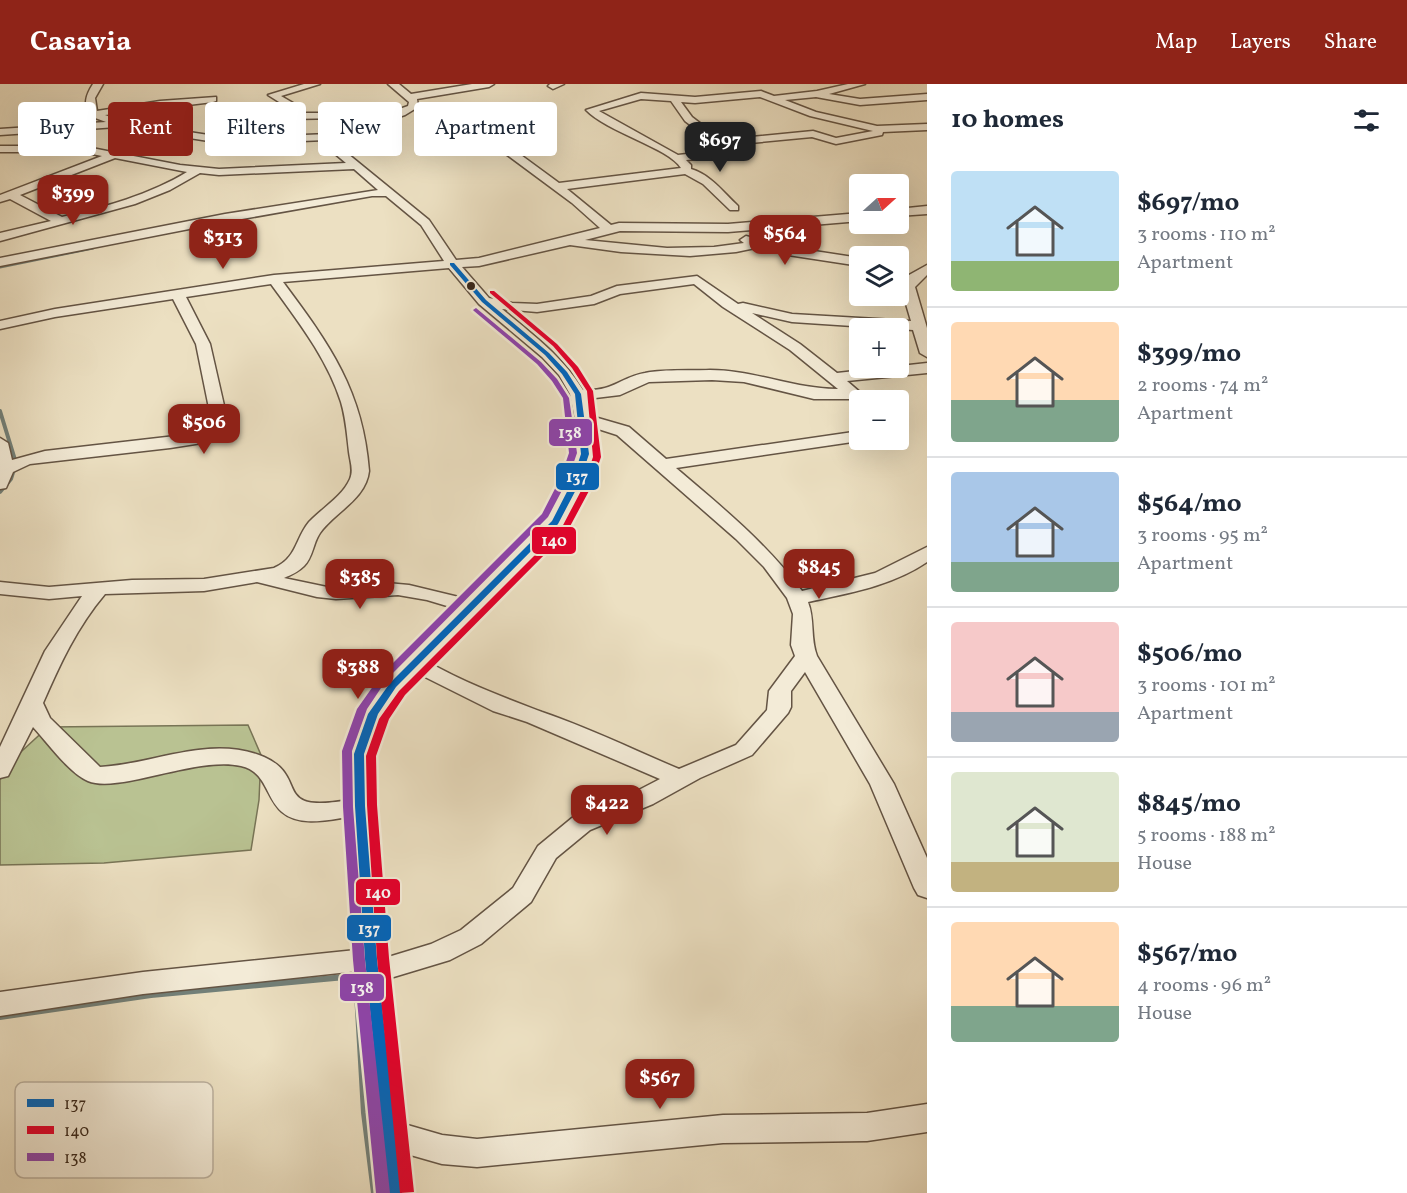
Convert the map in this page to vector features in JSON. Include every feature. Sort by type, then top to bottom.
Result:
[{"type":"street","points":[[92,102],[92,91],[98,84]]},
{"type":"street","points":[[303,84],[314,84]]},
{"type":"street","points":[[285,102],[273,95],[314,84]]},
{"type":"street","points":[[393,84],[415,104],[409,110],[402,112]]},
{"type":"street","points":[[409,97],[489,84]]},
{"type":"street","points":[[742,84],[813,114],[891,130]]},
{"type":"street","points":[[774,99],[816,94],[860,84]]},
{"type":"street","points":[[686,171],[686,165],[676,158],[639,140],[591,111],[636,97],[702,99],[760,93],[793,86]]},
{"type":"street","points":[[694,88],[702,94],[702,99]]},
{"type":"street","points":[[851,102],[925,92]]},
{"type":"street","points":[[816,94],[872,107]]},
{"type":"street","points":[[637,178],[656,171],[676,158],[730,151],[688,119],[674,98]]},
{"type":"street","points":[[96,114],[160,104],[205,103]]},
{"type":"street","points":[[0,132],[108,126]]},
{"type":"street","points":[[720,143],[813,134],[836,141],[891,130],[927,127]]},
{"type":"street","points":[[0,149],[82,149],[108,154]]},
{"type":"street","points":[[0,155],[17,149]]},
{"type":"street","points":[[6,197],[111,156]]},
{"type":"street","points":[[120,156],[198,170],[258,171],[356,166]]},
{"type":"street","points":[[344,156],[391,193],[425,224],[452,264],[484,301],[547,354],[565,373],[578,394],[585,454],[575,484],[555,522],[393,685],[373,714],[359,754],[360,806],[372,966],[395,1193]]},
{"type":"street","points":[[516,156],[558,187],[608,229]]},
{"type":"street","points":[[0,237],[112,208],[180,183],[198,170]]},
{"type":"street","points":[[558,187],[686,171],[698,175],[715,187],[734,208]]},
{"type":"street","points":[[0,262],[232,217],[372,193],[391,193]]},
{"type":"street","points":[[6,197],[57,217],[59,221]]},
{"type":"street","points":[[909,212],[927,210]]},
{"type":"street","points":[[0,325],[55,313],[274,279],[479,262],[566,242],[608,229],[635,225],[728,228],[849,218]]},
{"type":"street","points":[[728,228],[741,237],[759,244],[849,260]]},
{"type":"street","points":[[566,242],[648,253],[722,251],[759,244]]},
{"type":"street","points":[[909,268],[926,270]]},
{"type":"street","points":[[926,270],[914,278],[908,287],[927,353]]},
{"type":"street","points":[[0,588],[49,593],[132,586],[204,585],[260,577],[291,569],[299,563],[306,540],[315,527],[351,490],[360,478],[361,470],[354,417],[340,383],[301,314],[274,279]]},
{"type":"street","points":[[484,301],[512,307],[537,308],[594,300],[617,290],[697,280],[728,304],[795,347],[849,391]]},
{"type":"street","points":[[2,476],[25,460],[45,456],[215,436],[220,430],[220,423],[202,344],[191,319],[181,304],[178,293]]},
{"type":"street","points":[[728,304],[792,318],[923,334]]},
{"type":"street","points":[[833,378],[927,368]]},
{"type":"street","points":[[578,394],[614,392],[638,379],[652,377],[712,375],[751,379],[780,388],[814,394],[849,396]]},
{"type":"street","points":[[582,419],[623,431],[743,535],[771,563],[797,598],[803,614],[802,645],[806,656],[882,784],[927,888]]},
{"type":"street","points":[[662,465],[849,438]]},
{"type":"street","points":[[0,443],[2,476]]},
{"type":"street","points":[[797,598],[878,577],[895,571],[927,553]]},
{"type":"street","points":[[260,577],[290,586],[336,593],[385,589],[412,591],[446,598],[472,608]]},
{"type":"street","points":[[0,770],[59,641],[73,619],[99,589]]},
{"type":"street","points":[[0,1004],[143,983],[372,966],[440,952],[471,937],[522,895],[547,852],[581,824],[644,798],[744,750],[777,713],[780,707],[780,691],[806,656]]},
{"type":"street","points":[[415,663],[444,680],[501,706],[535,717],[682,778]]},
{"type":"street","points":[[32,704],[40,721],[95,775],[194,757],[224,756],[251,760],[269,770],[294,808],[315,812],[360,806]]},
{"type":"street","points":[[389,1133],[416,1145],[477,1153],[723,1129],[867,1127],[927,1118]]},
{"type":"green space","points":[[248,725],[261,755],[259,800],[251,850],[104,863],[0,865],[0,780],[10,762],[48,727]]},
{"type":"waterway","points":[[199,227],[234,220]]},
{"type":"waterway","points":[[0,267],[93,248]]},
{"type":"waterway","points":[[0,411],[16,463],[11,479],[0,492]]},
{"type":"waterway","points":[[0,1017],[151,995],[356,976],[364,1113],[374,1193]]},
{"type":"transit line","name":"137","points":[[395,1193],[371,959],[360,806],[359,754],[373,714],[393,685],[555,522],[575,484],[585,454],[578,394],[565,373],[547,354],[484,301],[452,264]]},
{"type":"transit line","name":"140","points":[[407,1192],[383,958],[372,805],[371,756],[384,719],[402,693],[564,530],[586,489],[597,457],[590,391],[575,367],[555,345],[492,292]]},
{"type":"transit line","name":"138","points":[[383,1193],[359,960],[348,807],[347,751],[362,709],[384,677],[545,515],[564,479],[573,453],[566,398],[555,380],[539,363],[476,310]]}]
